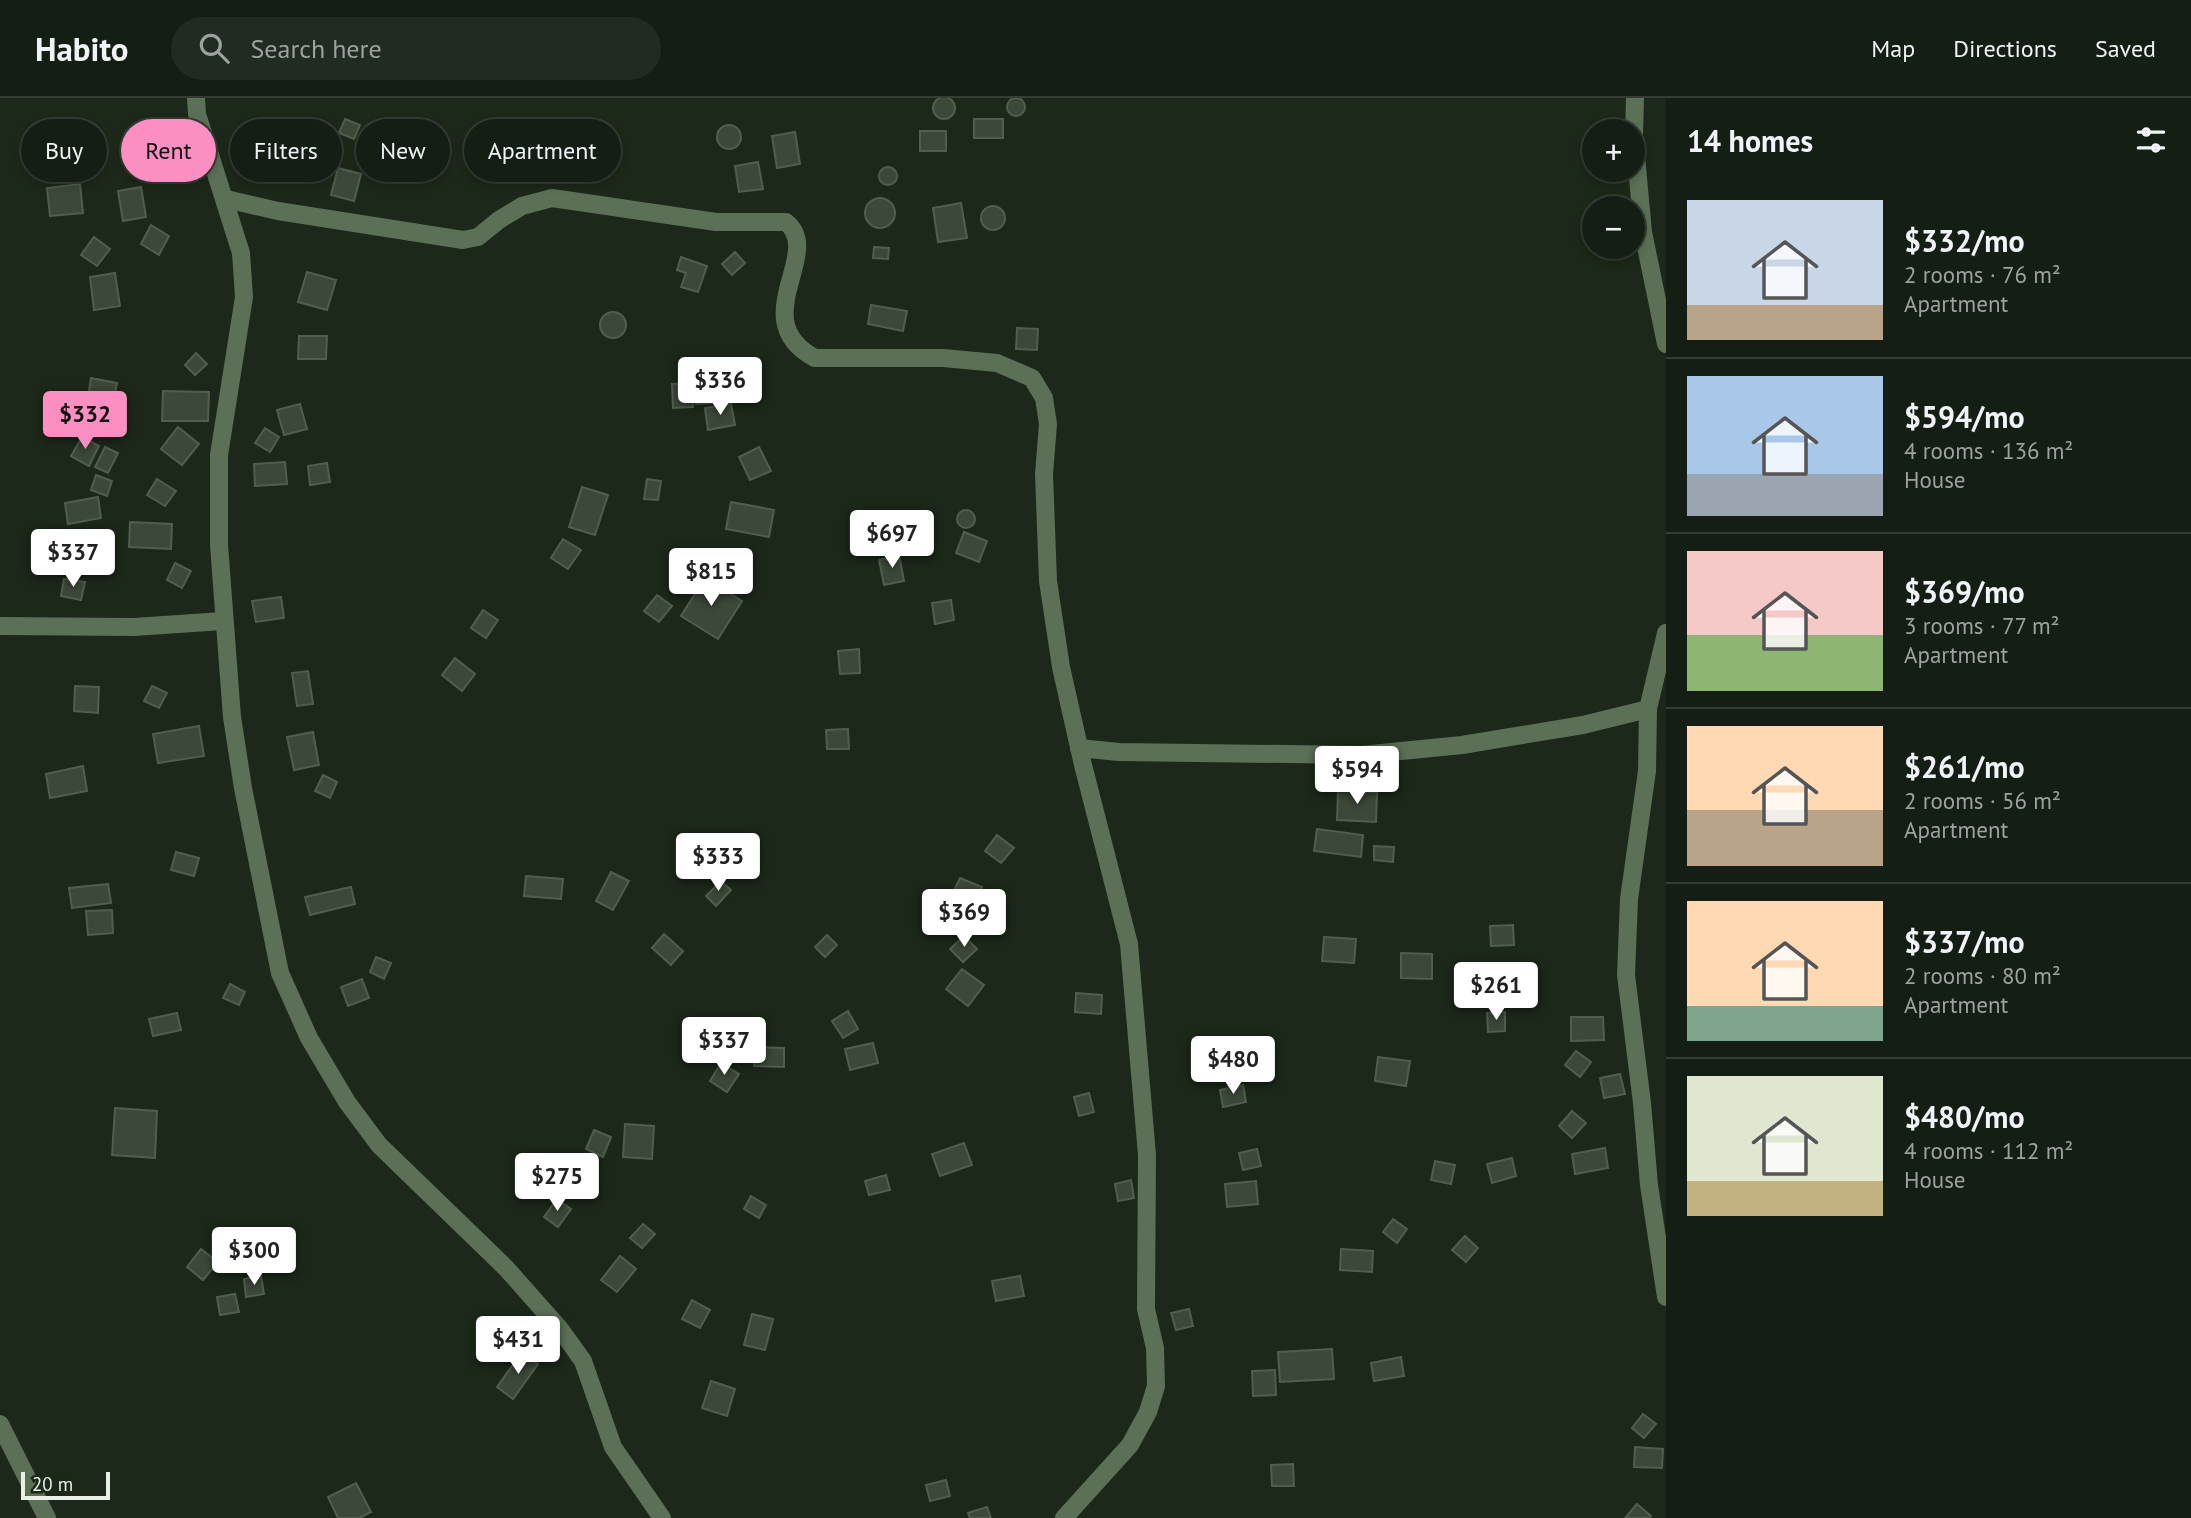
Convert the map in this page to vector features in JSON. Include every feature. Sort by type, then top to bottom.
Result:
[{"type":"street","points":[[196,98],[197,114],[242,253],[244,297],[219,455],[219,545],[223,621],[232,717],[243,788],[280,973],[309,1038],[347,1102],[379,1145],[506,1269],[560,1329],[583,1361],[613,1447],[662,1518]]},
{"type":"street","points":[[1635,98],[1634,135],[1643,232],[1666,344]]},
{"type":"street","points":[[226,199],[278,211],[463,240],[478,237],[522,206],[552,198],[716,222],[786,222],[794,228],[798,248],[784,304],[785,317],[791,340],[800,350],[815,358],[943,358],[997,363],[1032,378],[1044,398],[1048,424],[1044,474],[1048,581],[1061,667],[1129,944],[1147,1155],[1146,1309],[1155,1348],[1156,1386],[1147,1412],[1130,1445],[1063,1518]]},
{"type":"street","points":[[0,626],[134,627],[223,621]]},
{"type":"street","points":[[1666,633],[1648,709],[1647,771],[1629,899],[1626,975],[1649,1185],[1666,1297]]},
{"type":"street","points":[[1079,748],[1119,752],[1361,755],[1462,745],[1583,725],[1648,709]]},
{"type":"street","points":[[0,1424],[47,1518]]},
{"type":"building","points":[[944,97],[952,100],[955,108],[952,116],[944,119],[936,116],[933,108],[936,100]]},
{"type":"building","points":[[1016,98],[1022,101],[1025,107],[1022,113],[1016,116],[1010,113],[1007,107],[1010,101]]},
{"type":"building","points":[[345,119],[356,123],[354,139],[342,134]]},
{"type":"building","points":[[974,119],[1003,119],[1003,138],[974,138]]},
{"type":"building","points":[[729,125],[738,128],[741,137],[738,146],[729,149],[720,146],[717,137],[720,128]]},
{"type":"building","points":[[920,131],[946,131],[946,151],[920,151]]},
{"type":"building","points":[[795,132],[800,164],[777,168],[772,136]]},
{"type":"building","points":[[758,162],[763,189],[739,192],[735,166]]},
{"type":"building","points":[[888,167],[894,170],[897,176],[894,182],[888,185],[882,182],[879,176],[882,170]]},
{"type":"building","points":[[342,169],[356,173],[356,182],[359,182],[354,201],[331,195],[334,182],[342,182]]},
{"type":"building","points":[[80,184],[83,213],[50,216],[47,188]]},
{"type":"building","points":[[141,187],[146,217],[123,221],[118,191]]},
{"type":"building","points":[[880,198],[891,202],[895,213],[891,224],[880,228],[869,224],[865,213],[869,202]]},
{"type":"building","points":[[961,203],[967,238],[938,242],[933,208]]},
{"type":"building","points":[[993,206],[1001,210],[1005,218],[1001,226],[993,230],[985,226],[981,218],[985,210]]},
{"type":"building","points":[[151,225],[169,236],[159,255],[141,244]]},
{"type":"building","points":[[94,237],[110,249],[97,266],[81,255]]},
{"type":"building","points":[[874,247],[889,248],[888,259],[873,258]]},
{"type":"building","points":[[735,252],[745,263],[732,275],[722,264]]},
{"type":"building","points":[[681,257],[707,266],[698,292],[681,287],[686,273],[677,270]]},
{"type":"building","points":[[307,272],[336,280],[327,310],[298,302]]},
{"type":"building","points":[[115,273],[120,306],[94,310],[90,277]]},
{"type":"building","points":[[871,305],[907,311],[903,331],[868,324]]},
{"type":"building","points":[[613,312],[622,316],[626,325],[622,334],[613,338],[604,334],[600,325],[604,316]]},
{"type":"building","points":[[1017,328],[1038,329],[1037,350],[1016,349]]},
{"type":"building","points":[[299,336],[327,336],[326,359],[298,359]]},
{"type":"building","points":[[196,353],[207,364],[195,375],[185,365]]},
{"type":"building","points":[[91,378],[117,383],[112,409],[87,404]]},
{"type":"building","points":[[739,378],[740,402],[696,404],[695,380]]},
{"type":"building","points":[[692,383],[693,407],[673,408],[672,384]]},
{"type":"building","points":[[163,391],[209,392],[208,421],[162,421]]},
{"type":"building","points":[[300,404],[307,429],[284,435],[277,410]]},
{"type":"building","points":[[731,404],[735,425],[708,430],[705,408]]},
{"type":"building","points":[[178,427],[199,444],[182,465],[161,449]]},
{"type":"building","points":[[265,428],[279,437],[270,452],[255,443]]},
{"type":"building","points":[[82,437],[99,446],[89,466],[71,456]]},
{"type":"building","points":[[105,447],[118,453],[108,473],[95,467]]},
{"type":"building","points":[[759,447],[771,471],[750,480],[739,457]]},
{"type":"building","points":[[285,462],[287,484],[255,486],[254,464]]},
{"type":"building","points":[[327,463],[330,482],[310,485],[308,466]]},
{"type":"building","points":[[96,475],[112,481],[107,496],[91,490]]},
{"type":"building","points":[[157,479],[176,491],[165,506],[147,495]]},
{"type":"building","points":[[647,479],[661,481],[658,500],[644,499]]},
{"type":"building","points":[[582,487],[608,495],[595,535],[569,527]]},
{"type":"building","points":[[98,497],[101,518],[68,524],[65,503]]},
{"type":"building","points":[[731,502],[774,510],[769,537],[726,529]]},
{"type":"building","points":[[966,510],[972,513],[975,519],[972,525],[966,528],[960,525],[957,519],[960,513]]},
{"type":"building","points":[[130,522],[172,524],[171,549],[129,547]]},
{"type":"building","points":[[964,532],[987,541],[979,562],[956,553]]},
{"type":"building","points":[[563,539],[581,550],[568,569],[551,558]]},
{"type":"building","points":[[899,555],[904,581],[884,585],[879,560]]},
{"type":"building","points":[[175,563],[191,571],[182,588],[167,580]]},
{"type":"building","points":[[705,578],[742,601],[718,639],[681,616]]},
{"type":"building","points":[[64,579],[85,582],[81,600],[61,596]]},
{"type":"building","points":[[657,595],[672,606],[659,622],[644,611]]},
{"type":"building","points":[[281,597],[284,618],[256,622],[252,601]]},
{"type":"building","points":[[951,600],[954,620],[935,624],[932,603]]},
{"type":"building","points":[[483,610],[498,620],[486,638],[471,628]]},
{"type":"building","points":[[859,649],[860,673],[840,674],[838,651]]},
{"type":"building","points":[[455,658],[475,674],[462,691],[442,675]]},
{"type":"building","points":[[308,671],[313,704],[297,706],[292,673]]},
{"type":"building","points":[[75,686],[99,687],[98,713],[74,711]]},
{"type":"building","points":[[152,686],[167,693],[159,708],[144,701]]},
{"type":"building","points":[[199,726],[204,756],[158,763],[153,734]]},
{"type":"building","points":[[848,729],[849,749],[827,749],[826,730]]},
{"type":"building","points":[[313,732],[319,765],[294,770],[287,737]]},
{"type":"building","points":[[83,766],[87,791],[50,798],[46,774]]},
{"type":"building","points":[[323,775],[337,782],[330,798],[315,791]]},
{"type":"building","points":[[1338,790],[1377,792],[1376,822],[1337,820]]},
{"type":"building","points":[[1317,829],[1363,835],[1361,857],[1314,851]]},
{"type":"building","points":[[997,835],[1014,848],[1001,863],[985,851]]},
{"type":"building","points":[[1374,846],[1394,847],[1393,862],[1374,860]]},
{"type":"building","points":[[176,852],[199,858],[194,876],[171,870]]},
{"type":"building","points":[[611,872],[629,881],[613,910],[596,901]]},
{"type":"building","points":[[526,876],[563,879],[561,899],[524,896]]},
{"type":"building","points":[[960,878],[982,887],[973,908],[950,899]]},
{"type":"building","points":[[721,881],[731,890],[716,906],[706,896]]},
{"type":"building","points":[[108,884],[111,903],[72,908],[69,888]]},
{"type":"building","points":[[351,887],[355,904],[310,915],[305,897]]},
{"type":"building","points":[[112,910],[113,933],[88,935],[86,911]]},
{"type":"building","points":[[1513,925],[1514,945],[1491,946],[1490,926]]},
{"type":"building","points":[[664,934],[683,951],[671,965],[652,948]]},
{"type":"building","points":[[827,935],[837,945],[825,957],[815,947]]},
{"type":"building","points":[[964,936],[977,949],[963,962],[950,949]]},
{"type":"building","points":[[1324,937],[1356,939],[1354,963],[1322,961]]},
{"type":"building","points":[[1401,953],[1432,954],[1432,979],[1401,978]]},
{"type":"building","points":[[376,957],[391,963],[384,979],[370,972]]},
{"type":"building","points":[[962,969],[984,985],[968,1006],[946,989]]},
{"type":"building","points":[[362,979],[369,998],[348,1006],[341,987]]},
{"type":"building","points":[[230,984],[245,992],[239,1005],[223,998]]},
{"type":"building","points":[[1076,993],[1102,995],[1101,1014],[1075,1012]]},
{"type":"building","points":[[848,1011],[858,1029],[843,1038],[832,1021]]},
{"type":"building","points":[[1505,1012],[1505,1031],[1488,1032],[1487,1013]]},
{"type":"building","points":[[177,1013],[181,1030],[153,1036],[149,1019]]},
{"type":"building","points":[[1571,1017],[1603,1017],[1604,1040],[1571,1041]]},
{"type":"building","points":[[873,1043],[878,1063],[850,1070],[845,1049]]},
{"type":"building","points":[[754,1047],[784,1048],[784,1067],[754,1066]]},
{"type":"building","points":[[1576,1051],[1591,1062],[1580,1077],[1565,1065]]},
{"type":"building","points":[[1378,1057],[1410,1061],[1406,1086],[1375,1081]]},
{"type":"building","points":[[721,1063],[739,1074],[727,1092],[710,1081]]},
{"type":"building","points":[[1620,1074],[1625,1094],[1604,1098],[1600,1078]]},
{"type":"building","points":[[1243,1085],[1246,1102],[1223,1107],[1220,1090]]},
{"type":"building","points":[[1089,1093],[1094,1112],[1079,1116],[1074,1097]]},
{"type":"building","points":[[115,1108],[157,1111],[155,1158],[112,1155]]},
{"type":"building","points":[[1572,1111],[1586,1123],[1572,1138],[1559,1126]]},
{"type":"building","points":[[625,1124],[654,1126],[652,1159],[623,1157]]},
{"type":"building","points":[[594,1130],[611,1137],[603,1157],[586,1149]]},
{"type":"building","points":[[964,1143],[972,1165],[940,1176],[932,1154]]},
{"type":"building","points":[[1605,1148],[1608,1168],[1575,1174],[1572,1154]]},
{"type":"building","points":[[1257,1149],[1261,1166],[1243,1170],[1239,1153]]},
{"type":"building","points":[[1512,1158],[1516,1176],[1492,1183],[1487,1164]]},
{"type":"building","points":[[1435,1161],[1455,1165],[1451,1184],[1431,1180]]},
{"type":"building","points":[[886,1175],[890,1190],[869,1195],[865,1181]]},
{"type":"building","points":[[1131,1180],[1134,1198],[1118,1201],[1115,1184]]},
{"type":"building","points":[[1256,1181],[1258,1204],[1227,1207],[1225,1184]]},
{"type":"building","points":[[751,1196],[766,1205],[759,1218],[744,1209]]},
{"type":"building","points":[[557,1199],[571,1209],[558,1227],[544,1217]]},
{"type":"building","points":[[1393,1219],[1407,1229],[1397,1243],[1383,1232]]},
{"type":"building","points":[[643,1224],[655,1234],[642,1248],[630,1238]]},
{"type":"building","points":[[248,1236],[254,1266],[231,1271],[226,1241]]},
{"type":"building","points":[[1465,1236],[1478,1248],[1466,1262],[1452,1250]]},
{"type":"building","points":[[201,1249],[218,1262],[203,1280],[187,1267]]},
{"type":"building","points":[[1341,1249],[1373,1251],[1372,1272],[1340,1270]]},
{"type":"building","points":[[620,1256],[636,1269],[617,1292],[601,1280]]},
{"type":"building","points":[[261,1276],[264,1294],[246,1297],[244,1279]]},
{"type":"building","points":[[1020,1276],[1024,1296],[996,1301],[992,1281]]},
{"type":"building","points":[[235,1294],[239,1312],[220,1315],[217,1297]]},
{"type":"building","points":[[692,1300],[710,1310],[700,1328],[682,1319]]},
{"type":"building","points":[[1189,1309],[1193,1326],[1176,1330],[1171,1313]]},
{"type":"building","points":[[752,1314],[773,1319],[765,1350],[744,1345]]},
{"type":"building","points":[[1332,1349],[1334,1379],[1280,1382],[1278,1352]]},
{"type":"building","points":[[522,1352],[538,1364],[513,1399],[497,1387]]},
{"type":"building","points":[[1401,1357],[1404,1376],[1374,1381],[1371,1363]]},
{"type":"building","points":[[1275,1370],[1276,1395],[1253,1396],[1252,1371]]},
{"type":"building","points":[[711,1381],[735,1389],[727,1416],[702,1408]]},
{"type":"building","points":[[1643,1414],[1656,1424],[1644,1438],[1632,1428]]},
{"type":"building","points":[[1635,1447],[1663,1449],[1662,1468],[1634,1467]]},
{"type":"building","points":[[1293,1464],[1294,1486],[1272,1486],[1271,1465]]},
{"type":"building","points":[[946,1480],[950,1496],[930,1501],[926,1485]]},
{"type":"building","points":[[356,1483],[371,1512],[359,1518],[338,1518],[328,1497]]},
{"type":"building","points":[[1637,1504],[1651,1516],[1625,1518]]},
{"type":"building","points":[[987,1507],[991,1518],[970,1518],[968,1513]]}]
